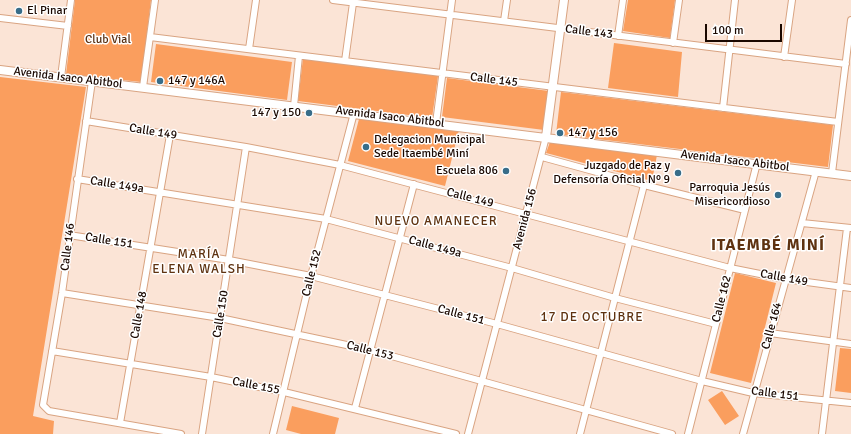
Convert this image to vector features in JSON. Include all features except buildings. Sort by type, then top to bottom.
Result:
[{"type":"main road","name":"Avenida 156","points":[[546,137],[564,0]]},
{"type":"main road","name":"Avenida Isaco Abitbol","points":[[0,70],[436,123],[851,176]]},
{"type":"street","points":[[61,77],[71,0]]},
{"type":"street","points":[[144,87],[155,0]]},
{"type":"street","points":[[249,49],[256,0]]},
{"type":"street","name":"Calle 143","points":[[333,0],[846,64]]},
{"type":"street","points":[[390,7],[391,0]]},
{"type":"street","points":[[436,123],[452,0]]},
{"type":"street","points":[[504,22],[507,0]]},
{"type":"street","points":[[618,36],[623,0]]},
{"type":"street","points":[[673,43],[679,0]]},
{"type":"street","points":[[723,108],[735,0]]},
{"type":"street","points":[[784,57],[792,0]]},
{"type":"street","points":[[345,61],[353,2]]},
{"type":"street","points":[[0,18],[68,26]]},
{"type":"street","points":[[832,173],[851,20]]},
{"type":"street","name":"Calle 145","points":[[150,37],[838,122]]},
{"type":"street","points":[[294,106],[299,56]]},
{"type":"street","name":"Calle 146","points":[[92,81],[62,293],[43,405],[49,411],[120,424]]},
{"type":"street","points":[[843,87],[851,88]]},
{"type":"street","name":"Calle 152","points":[[273,434],[311,276],[354,113]]},
{"type":"street","name":"Calle 149","points":[[86,121],[246,147],[340,165],[527,213],[730,268],[784,279],[851,288]]},
{"type":"street","name":"Calle 148","points":[[120,424],[170,135]]},
{"type":"street","name":"Avenida 156","points":[[468,434],[542,157],[546,137]]},
{"type":"street","name":"Calle 150","points":[[202,434],[246,147]]},
{"type":"street","points":[[542,157],[644,185],[745,210]]},
{"type":"street","name":"Calle 162","points":[[688,434],[757,163]]},
{"type":"street","name":"Calle 164","points":[[742,434],[784,279],[802,223],[816,171]]},
{"type":"street","name":"Calle 149a","points":[[77,179],[326,219],[399,237],[615,298],[716,324]]},
{"type":"street","points":[[355,408],[414,184]]},
{"type":"street","points":[[580,434],[644,185]]},
{"type":"street","points":[[802,223],[849,228],[839,287],[822,434]]},
{"type":"street","name":"Calle 151","points":[[69,235],[229,260],[311,276],[497,324],[600,354],[753,393],[851,403]]},
{"type":"street","name":"Calle 153","points":[[62,293],[141,304],[298,333],[370,350],[672,434]]},
{"type":"street","points":[[770,333],[851,344]]},
{"type":"street","name":"Calle 155","points":[[52,351],[211,377],[355,408],[456,434]]},
{"type":"street","points":[[120,424],[181,434]]},
{"type":"green space","name":"Club Vial","points":[[75,0],[151,0],[141,82],[66,74]]},
{"type":"green space","points":[[628,0],[675,0],[670,38],[623,31]]},
{"type":"green space","points":[[614,43],[682,52],[678,97],[608,88]]},
{"type":"green space","points":[[156,44],[292,62],[287,100],[151,82]]},
{"type":"green space","points":[[303,58],[438,76],[432,118],[298,101]]},
{"type":"green space","points":[[0,77],[86,87],[33,416],[54,421],[53,434],[0,434]]},
{"type":"green space","points":[[447,78],[549,91],[544,130],[442,117]]},
{"type":"green space","points":[[561,92],[833,125],[828,167],[556,134]]},
{"type":"green space","points":[[359,119],[459,130],[445,186],[348,161]]},
{"type":"green space","points":[[550,142],[657,155],[652,181],[546,153]]},
{"type":"green space","points":[[735,273],[776,283],[751,383],[710,373]]},
{"type":"green space","points":[[840,348],[851,349],[851,393],[835,391]]},
{"type":"green space","points":[[722,391],[739,416],[725,425],[708,400]]},
{"type":"green space","points":[[292,406],[339,418],[335,434],[301,434],[286,430]]},
{"type":"place","name":"El Pinar","points":[[19,11]]},
{"type":"place","name":"147 y 146A","points":[[160,81]]},
{"type":"place","name":"147 y 150","points":[[309,113]]},
{"type":"place","name":"147 y 156","points":[[560,133]]},
{"type":"place","name":"Delegacion Municipal Sede Itaembé Miní","points":[[366,147]]},
{"type":"place","name":"Escuela 806","points":[[506,171]]},
{"type":"place","name":"Juzgado de Paz y Defensoría Oficial Nº 9","points":[[678,173]]},
{"type":"place","name":"Parroquia Jesús Misericordioso","points":[[778,195]]},
{"type":"district","name":"NUEVO AMANECER","points":[[436,222]]},
{"type":"district","name":"ITAEMBÉ MINÍ","points":[[768,246]]},
{"type":"district","name":"MARÍA ELENA WALSH","points":[[199,262]]},
{"type":"district","name":"17 DE OCTUBRE","points":[[592,318]]}]
